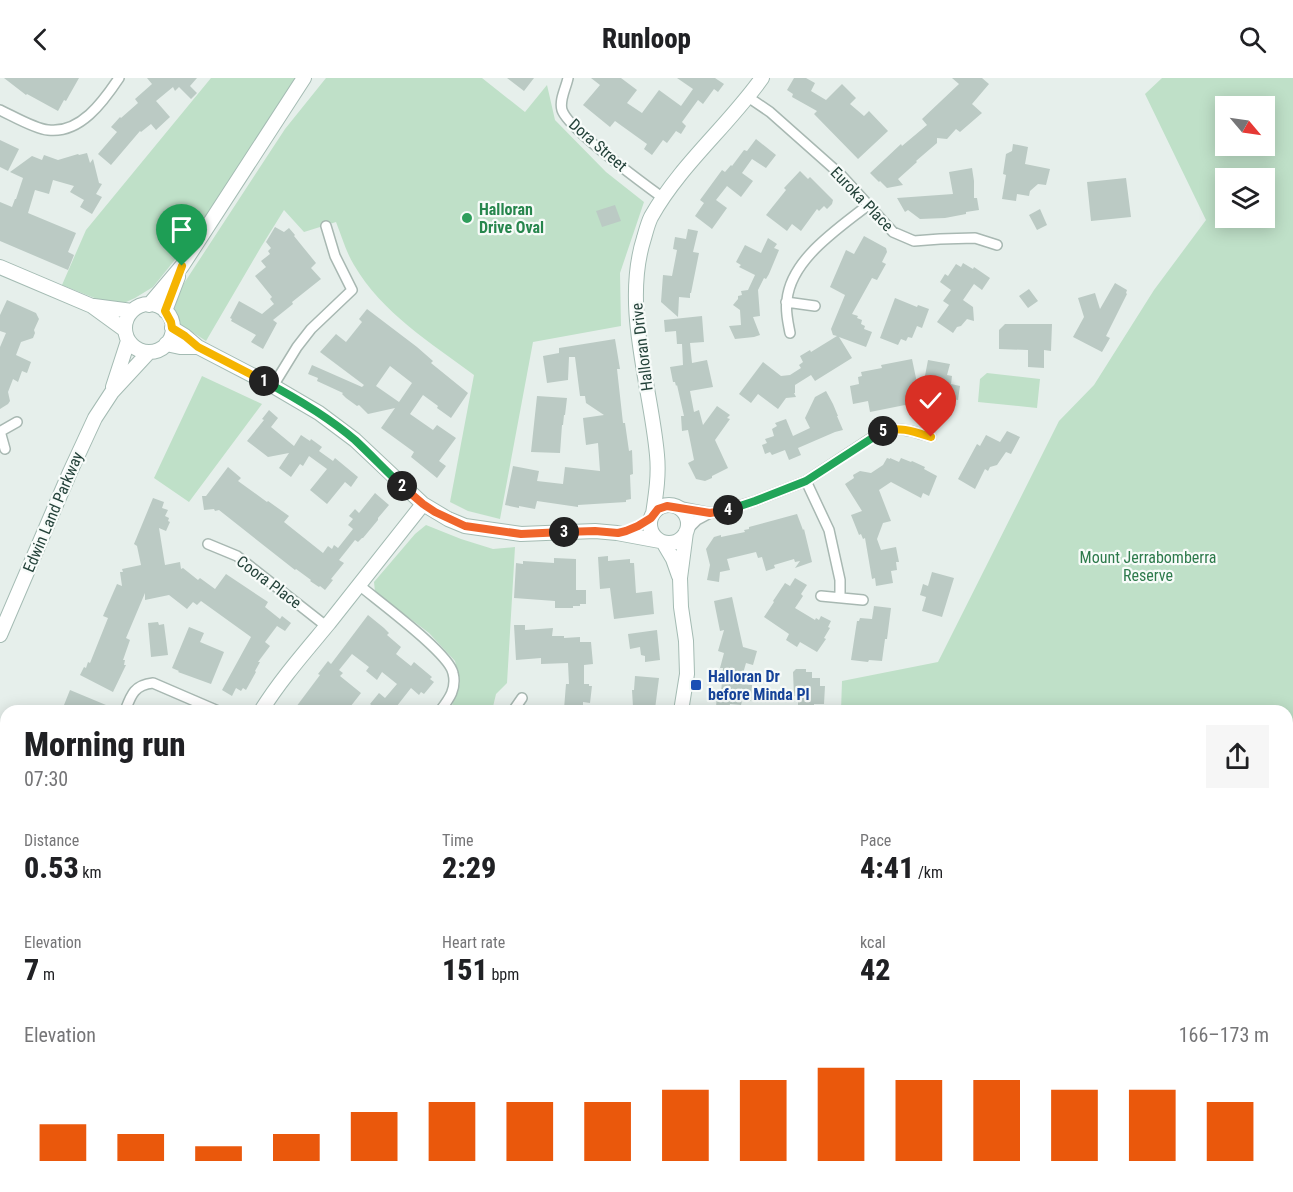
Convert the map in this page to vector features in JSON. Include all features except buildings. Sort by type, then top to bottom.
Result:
[{"type":"street","points":[[0,110],[46,130],[63,130],[77,126],[96,108],[119,78]]},
{"type":"street","points":[[148,305],[182,266],[304,78]]},
{"type":"street","name":"Dora Street","points":[[568,78],[561,102],[562,110],[567,118],[609,157],[663,198]]},
{"type":"street","name":"Halloran Drive","points":[[652,516],[658,477],[637,327],[636,274],[641,246],[650,219],[663,198],[762,78]]},
{"type":"street","name":"Euroka Place","points":[[748,97],[770,112],[841,175],[893,232],[914,242],[975,238],[997,245]]},
{"type":"street","points":[[790,333],[786,302],[794,278],[813,250],[868,205]]},
{"type":"street","points":[[273,386],[311,329],[352,290],[335,256],[326,226]]},
{"type":"street","points":[[165,311],[182,266]]},
{"type":"street","points":[[0,267],[92,306],[132,311]]},
{"type":"street","points":[[786,302],[815,306]]},
{"type":"street","points":[[92,306],[127,335],[137,349],[149,352],[156,351],[166,344],[171,335],[171,322],[165,311],[157,306],[140,306],[128,316],[127,335]]},
{"type":"street","points":[[172,328],[198,347],[299,400],[355,441],[423,504],[465,526],[521,534],[584,531],[618,533],[661,542],[676,542],[700,518],[806,481],[883,431],[902,429],[931,437]]},
{"type":"street","name":"Edwin Land Parkway","points":[[112,392],[127,335]]},
{"type":"street","points":[[166,344],[198,347]]},
{"type":"street","name":"Edwin Land Parkway","points":[[0,635],[95,418],[112,392],[149,352]]},
{"type":"street","points":[[5,449],[0,431],[16,423]]},
{"type":"street","name":"Halloran Drive","points":[[658,477],[674,506]]},
{"type":"street","points":[[806,481],[829,530],[840,580],[840,597]]},
{"type":"street","points":[[265,705],[304,651],[423,504]]},
{"type":"street","points":[[618,533],[635,528],[663,506],[710,513]]},
{"type":"street","points":[[674,506],[683,512],[688,524],[680,578],[687,674],[682,705]]},
{"type":"street","points":[[652,516],[651,531],[673,559],[680,578]]},
{"type":"street","name":"Coora Place","points":[[208,544],[237,556],[326,626]]},
{"type":"street","points":[[359,585],[422,637],[449,663],[454,684],[452,694],[444,705]]},
{"type":"street","points":[[821,596],[863,600]]},
{"type":"street","points":[[128,705],[134,691],[143,684],[153,683],[204,705]]},
{"type":"street","points":[[517,705],[522,698]]},
{"type":"green space","points":[[211,78],[298,78],[186,246],[153,287],[124,303],[107,303],[62,285],[86,230]]},
{"type":"green space","points":[[326,78],[482,78],[525,112],[547,85],[555,120],[606,172],[644,202],[620,273],[621,326],[533,342],[500,519],[468,511],[450,502],[474,375],[408,326],[379,298],[351,260],[336,222],[304,232],[284,210],[206,341],[172,319],[175,297],[285,129]]},
{"type":"green space","name":"Mount Jerrabomberra Reserve","points":[[1162,78],[1293,78],[1293,705],[841,705],[842,681],[938,662],[1059,421],[1094,385],[1154,290],[1206,220],[1145,94]]},
{"type":"green space","points":[[987,373],[1040,379],[1037,408],[978,402],[980,379]]},
{"type":"green space","points":[[202,376],[262,404],[189,502],[154,478]]},
{"type":"green space","points":[[426,525],[493,549],[515,547],[507,683],[496,694],[493,705],[452,705],[460,683],[455,661],[429,633],[375,592],[374,582],[415,534]]},
{"type":"place","name":"Halloran Drive Oval","points":[[467,218]]},
{"type":"place","name":"Halloran Dr before Minda Pl","points":[[696,685]]},
{"type":"route","points":[[182,266],[165,311],[172,328],[198,347],[299,400],[319,413],[355,441],[423,504],[465,526],[521,534],[584,531],[618,533],[638,526],[651,518],[655,511],[663,506],[670,505],[716,513],[755,501],[806,481],[887,430],[908,430],[931,437]]}]
